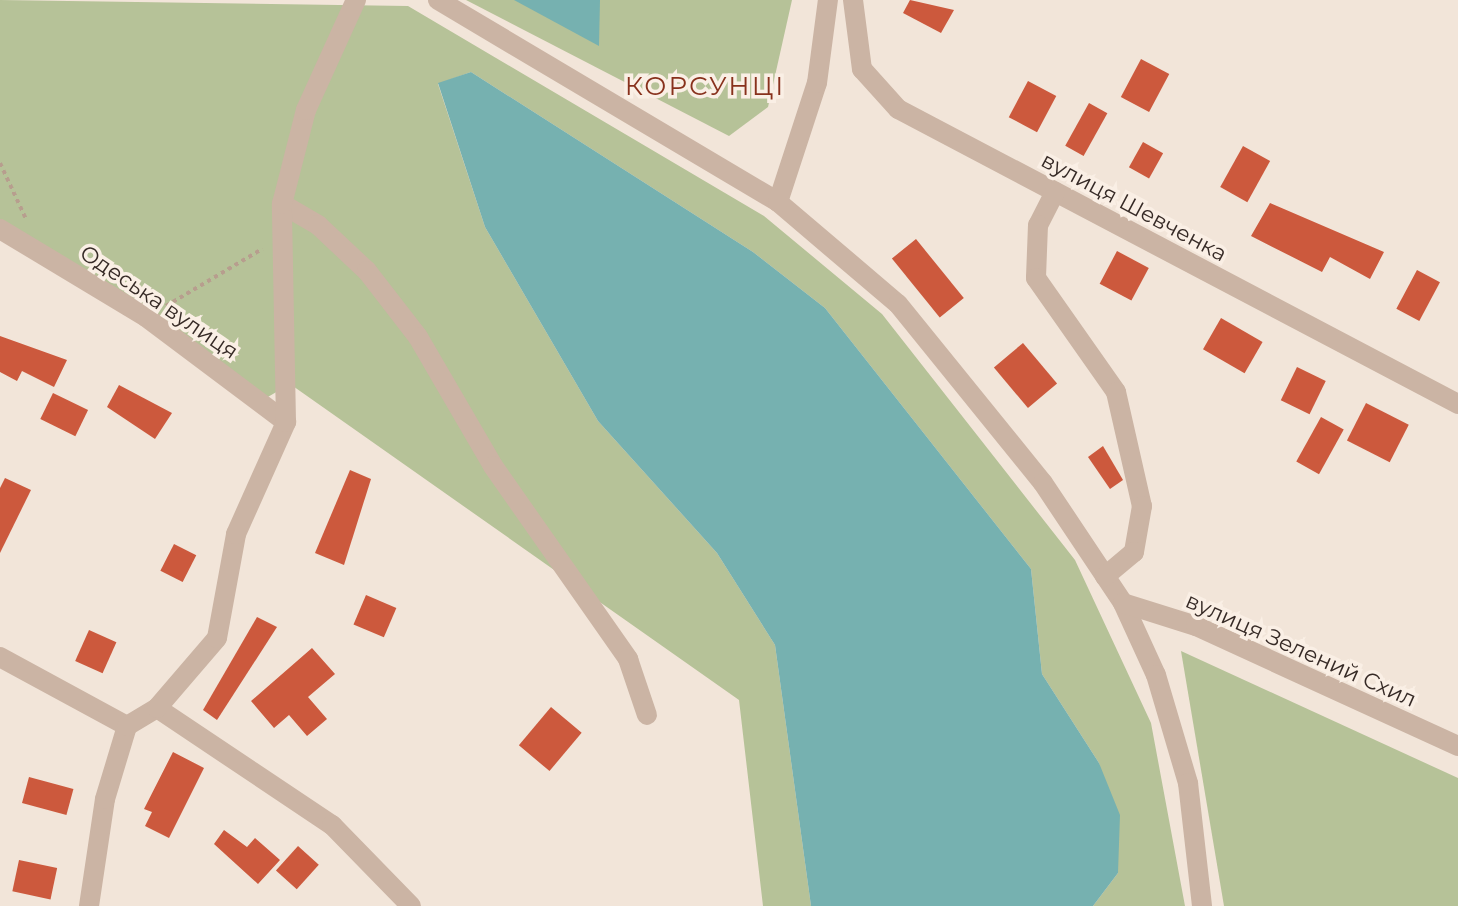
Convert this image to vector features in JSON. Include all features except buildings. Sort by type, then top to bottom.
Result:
[{"type":"street","points":[[89,906],[105,799],[127,726],[157,708],[217,638],[236,534],[286,422],[280,239],[282,204],[306,110],[356,0]]},
{"type":"street","points":[[438,0],[778,202],[898,304],[1043,483],[1123,603],[1156,675],[1188,783],[1202,906]]},
{"type":"street","points":[[778,202],[817,83],[828,0]]},
{"type":"street","name":"вулиця Шевченка","points":[[853,0],[859,55],[877,91],[898,109],[1458,404]]},
{"type":"street","points":[[1055,192],[1038,225],[1036,278],[1116,392],[1142,506],[1134,552],[1105,576]]},
{"type":"street","points":[[282,204],[318,225],[367,271],[418,337],[493,466],[628,659],[647,715]]},
{"type":"street","name":"Одеська вулиця","points":[[0,229],[146,317],[286,422]]},
{"type":"street","name":"вулиця Зелений Схил","points":[[1123,603],[1196,626],[1458,746]]},
{"type":"street","points":[[0,657],[127,726]]},
{"type":"street","points":[[157,708],[332,825],[411,906]]},
{"type":"path","points":[[0,163],[42,252]]},
{"type":"path","points":[[146,317],[280,239]]},
{"type":"green space","points":[[0,0],[408,6],[764,216],[882,314],[1075,560],[1151,723],[1185,906],[1093,906],[1118,873],[1099,763],[1042,674],[1031,569],[825,308],[753,252],[471,72],[438,84],[485,227],[598,421],[717,553],[775,645],[811,906],[763,906],[739,700],[290,384],[261,401],[0,229]]},
{"type":"green space","points":[[466,0],[792,0],[768,107],[729,136]]},
{"type":"green space","points":[[1181,651],[1458,778],[1458,906],[1224,906]]},
{"type":"water","points":[[514,0],[600,0],[599,46]]},
{"type":"water","points":[[471,72],[753,252],[825,308],[1031,569],[1042,674],[1099,763],[1120,815],[1118,873],[1093,906],[811,906],[775,645],[717,553],[598,421],[485,227],[438,83]]},
{"type":"district","name":"КОРСУНЦІ","points":[[705,87]]}]
